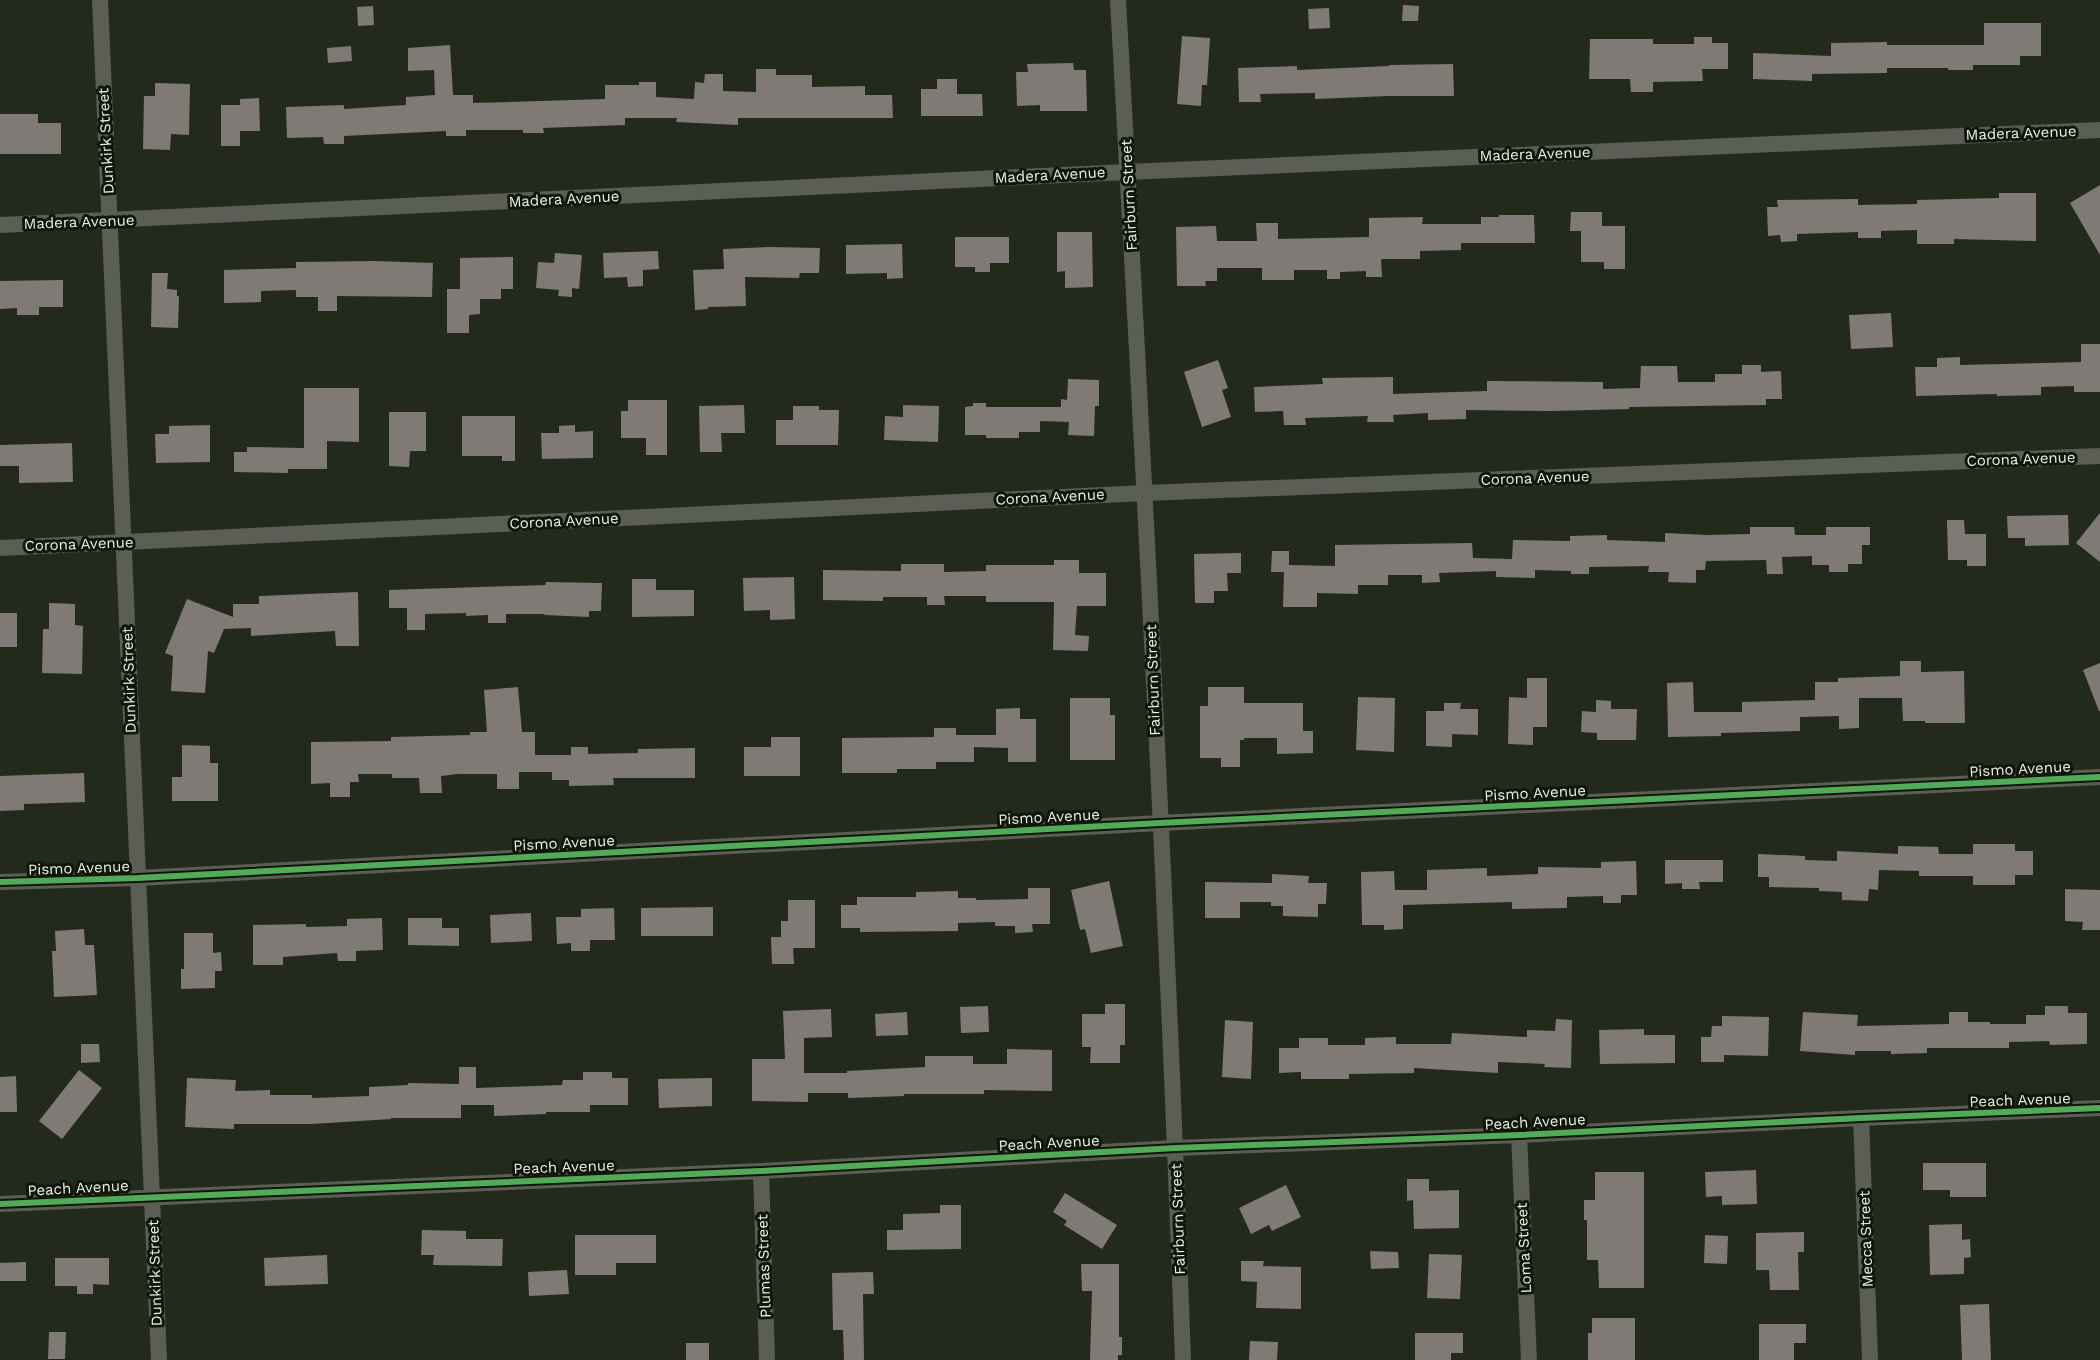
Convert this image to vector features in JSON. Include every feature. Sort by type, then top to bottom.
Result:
[{"type":"street","name":"Dunkirk Street","points":[[100,0],[159,1360]]},
{"type":"street","name":"Fairburn Street","points":[[1118,0],[1145,493],[1176,1148],[1183,1360]]},
{"type":"street","name":"Madera Avenue","points":[[0,225],[1127,172],[2100,130]]},
{"type":"street","name":"Corona Avenue","points":[[0,548],[1145,493],[2100,456]]},
{"type":"street","name":"Pismo Avenue","points":[[0,882],[138,878],[1160,823],[2100,777]]},
{"type":"street","name":"Peach Avenue","points":[[0,1204],[761,1171],[1176,1148],[1519,1135],[2100,1108]]},
{"type":"street","name":"Mecca Street","points":[[1861,1118],[1870,1360]]},
{"type":"street","name":"Loma Street","points":[[1519,1135],[1529,1360]]},
{"type":"street","name":"Plumas Street","points":[[761,1171],[767,1360]]},
{"type":"building","points":[[1403,5],[1419,6],[1418,21],[1402,21]]},
{"type":"building","points":[[373,6],[374,25],[358,26],[357,7]]},
{"type":"building","points":[[1329,8],[1330,28],[1309,29],[1308,9]]},
{"type":"building","points":[[1984,23],[2041,23],[2041,56],[2020,56],[2020,65],[1973,65],[1973,70],[1887,68],[1887,73],[1812,74],[1812,81],[1753,79],[1753,53],[1831,56],[1831,43],[1984,45]]},
{"type":"building","points":[[1182,36],[1210,38],[1207,85],[1202,85],[1201,106],[1177,104]]},
{"type":"building","points":[[1694,37],[1712,37],[1712,43],[1728,43],[1728,69],[1702,69],[1703,81],[1653,82],[1653,92],[1631,92],[1630,79],[1589,79],[1590,39],[1653,39],[1653,44],[1694,44]]},
{"type":"building","points":[[450,45],[453,95],[473,95],[473,103],[605,99],[605,85],[639,85],[639,82],[656,82],[656,97],[694,99],[695,82],[704,83],[705,74],[723,74],[723,91],[756,92],[756,69],[776,69],[776,75],[812,75],[812,87],[865,86],[865,95],[892,95],[893,118],[738,118],[738,125],[676,122],[677,118],[625,118],[625,125],[543,128],[544,133],[523,133],[523,130],[466,130],[466,136],[446,136],[446,131],[344,136],[344,144],[324,144],[323,137],[287,138],[286,107],[344,105],[344,109],[406,105],[406,97],[435,95],[434,70],[408,71],[408,48]]},
{"type":"building","points":[[351,46],[352,61],[328,63],[327,48]]},
{"type":"building","points":[[1073,63],[1074,70],[1086,70],[1087,111],[1040,111],[1040,105],[1017,106],[1016,72],[1028,72],[1027,64]]},
{"type":"building","points":[[1453,64],[1454,96],[1315,99],[1315,93],[1260,94],[1261,102],[1239,102],[1238,68],[1297,66],[1297,70]]},
{"type":"building","points":[[937,79],[957,79],[957,94],[982,94],[983,116],[921,116],[921,89],[937,89]]},
{"type":"building","points":[[155,83],[190,84],[189,135],[171,134],[170,150],[143,149],[144,96],[155,96]]},
{"type":"building","points":[[259,98],[260,131],[240,131],[240,146],[221,146],[221,105],[240,105],[240,99]]},
{"type":"building","points":[[0,114],[38,114],[38,123],[61,123],[61,154],[0,154]]},
{"type":"building","points":[[2100,185],[2100,255],[2070,203]]},
{"type":"building","points":[[1999,193],[2036,193],[2036,241],[1954,239],[1954,244],[1917,244],[1917,230],[1881,231],[1881,238],[1858,238],[1858,232],[1797,234],[1797,241],[1781,242],[1780,235],[1768,236],[1767,207],[1778,207],[1777,200],[1858,199],[1858,205],[1917,204],[1917,200],[1999,198]]},
{"type":"building","points":[[1571,212],[1602,212],[1602,226],[1625,226],[1625,269],[1604,269],[1604,262],[1581,262],[1581,231],[1570,231]]},
{"type":"building","points":[[1499,215],[1534,215],[1535,243],[1461,243],[1461,250],[1420,251],[1420,259],[1381,259],[1382,277],[1366,277],[1366,271],[1340,272],[1340,279],[1327,279],[1327,270],[1294,270],[1294,280],[1262,280],[1262,268],[1217,268],[1217,281],[1205,281],[1206,286],[1177,286],[1176,227],[1216,226],[1217,241],[1257,241],[1256,223],[1278,223],[1278,239],[1369,237],[1369,218],[1423,217],[1422,224],[1481,224],[1481,217],[1499,217]]},
{"type":"building","points":[[1057,232],[1092,232],[1093,287],[1065,288],[1065,271],[1057,272]]},
{"type":"building","points":[[955,237],[1009,237],[1009,263],[990,263],[990,272],[975,272],[975,267],[955,267]]},
{"type":"building","points":[[902,244],[903,278],[887,279],[887,273],[846,274],[846,245]]},
{"type":"building","points":[[820,248],[819,273],[800,273],[799,278],[745,277],[746,306],[708,307],[708,309],[695,310],[693,270],[724,269],[723,249]]},
{"type":"building","points":[[658,251],[659,269],[643,270],[643,286],[628,287],[627,277],[604,278],[603,253]]},
{"type":"building","points":[[555,253],[582,255],[579,289],[572,288],[572,297],[558,296],[559,290],[536,288],[538,262],[554,263]]},
{"type":"building","points":[[513,257],[513,289],[501,289],[501,299],[480,299],[480,314],[469,315],[469,333],[447,333],[447,289],[460,289],[460,258]]},
{"type":"building","points":[[296,262],[433,263],[432,297],[337,296],[337,311],[318,311],[318,297],[296,297],[296,290],[261,291],[261,302],[224,303],[224,270],[296,268]]},
{"type":"building","points":[[152,273],[168,273],[167,289],[177,290],[177,296],[179,296],[178,328],[151,327]]},
{"type":"building","points":[[63,280],[63,307],[39,307],[39,315],[17,315],[17,308],[0,309],[0,281]]},
{"type":"building","points":[[1891,313],[1893,347],[1851,349],[1849,315]]},
{"type":"building","points":[[2081,344],[2100,344],[2100,392],[2074,392],[2074,386],[2041,387],[2041,395],[1916,396],[1915,367],[1937,367],[1937,358],[1960,357],[1960,365],[2081,362]]},
{"type":"building","points":[[1218,360],[1228,388],[1222,390],[1231,417],[1202,427],[1184,372]]},
{"type":"building","points":[[1742,365],[1761,365],[1761,372],[1781,371],[1782,399],[1766,399],[1766,405],[1629,407],[1629,409],[1552,411],[1466,410],[1466,419],[1428,420],[1428,413],[1393,415],[1394,422],[1367,422],[1368,416],[1305,418],[1306,425],[1284,425],[1283,411],[1255,412],[1254,387],[1323,384],[1322,378],[1393,377],[1393,394],[1487,391],[1487,381],[1603,382],[1603,389],[1640,388],[1641,366],[1677,366],[1678,382],[1715,382],[1715,374],[1742,374]]},
{"type":"building","points":[[1068,379],[1099,380],[1099,406],[1095,406],[1094,436],[1068,435],[1069,422],[1040,421],[1040,432],[1019,432],[1019,438],[986,438],[986,435],[965,435],[965,407],[973,406],[973,403],[986,403],[986,407],[1061,407],[1061,399],[1067,400]]},
{"type":"building","points":[[304,388],[359,388],[359,442],[327,441],[327,469],[288,469],[288,473],[234,472],[234,452],[247,452],[247,447],[304,448]]},
{"type":"building","points":[[628,400],[667,400],[667,455],[646,455],[646,438],[621,438],[621,411],[628,411]]},
{"type":"building","points":[[744,405],[745,433],[721,433],[722,452],[700,452],[699,406]]},
{"type":"building","points":[[903,405],[939,406],[938,442],[884,440],[885,416],[903,417]]},
{"type":"building","points":[[793,406],[819,406],[819,410],[839,410],[838,445],[776,445],[776,420],[793,420]]},
{"type":"building","points":[[389,412],[426,412],[426,451],[410,451],[409,467],[389,466]]},
{"type":"building","points":[[462,416],[515,416],[515,461],[502,461],[502,456],[462,456]]},
{"type":"building","points":[[210,425],[210,462],[156,463],[155,434],[169,434],[169,426]]},
{"type":"building","points":[[575,425],[575,432],[593,431],[593,458],[542,459],[541,433],[559,433],[559,426]]},
{"type":"building","points":[[72,443],[73,482],[19,483],[19,466],[0,466],[0,445]]},
{"type":"building","points":[[2100,513],[2100,562],[2076,543]]},
{"type":"building","points":[[2068,515],[2069,545],[2025,546],[2025,538],[2008,538],[2007,516]]},
{"type":"building","points":[[1947,520],[1964,520],[1965,534],[1986,534],[1986,566],[1967,566],[1967,560],[1948,560]]},
{"type":"building","points":[[1750,527],[1794,527],[1795,535],[1826,535],[1826,527],[1870,527],[1870,545],[1862,545],[1862,564],[1848,564],[1848,572],[1829,572],[1829,565],[1812,565],[1812,556],[1782,557],[1783,574],[1767,574],[1766,560],[1706,561],[1705,570],[1696,570],[1696,583],[1668,582],[1669,572],[1648,572],[1649,566],[1589,567],[1589,574],[1535,570],[1535,578],[1496,577],[1496,571],[1439,573],[1440,582],[1422,583],[1422,575],[1388,575],[1388,585],[1358,585],[1358,594],[1317,593],[1317,607],[1283,607],[1284,572],[1271,572],[1272,551],[1289,551],[1289,565],[1335,566],[1335,545],[1472,543],[1473,558],[1512,559],[1513,540],[1570,541],[1570,536],[1607,535],[1607,540],[1665,542],[1665,533],[1750,534]]},
{"type":"building","points":[[1241,553],[1241,573],[1227,573],[1228,591],[1214,591],[1214,603],[1195,603],[1194,554]]},
{"type":"building","points":[[1054,560],[1079,560],[1079,573],[1106,573],[1106,606],[1077,606],[1075,635],[1089,636],[1088,651],[1053,650],[1054,602],[986,602],[986,596],[944,596],[945,605],[927,605],[927,597],[883,597],[883,601],[823,600],[823,570],[901,571],[901,564],[944,564],[944,572],[986,571],[986,565],[1054,565]]},
{"type":"building","points":[[794,577],[795,619],[770,620],[770,610],[744,611],[743,578]]},
{"type":"building","points":[[632,579],[656,579],[656,590],[694,590],[694,616],[632,617]]},
{"type":"building","points":[[546,582],[602,583],[601,611],[589,611],[589,617],[506,614],[506,623],[488,623],[488,615],[425,614],[425,630],[407,630],[407,608],[389,608],[389,590],[545,585]]},
{"type":"building","points":[[358,592],[359,646],[336,646],[335,631],[251,636],[251,628],[224,629],[214,653],[208,651],[205,693],[171,691],[173,656],[165,653],[187,599],[233,617],[233,604],[259,604],[259,596]]},
{"type":"building","points":[[49,603],[75,604],[75,625],[83,626],[82,674],[42,673],[43,629],[49,629]]},
{"type":"building","points":[[0,613],[17,613],[17,647],[0,647]]},
{"type":"building","points":[[1900,661],[1921,661],[1921,672],[1964,671],[1965,723],[1903,721],[1902,698],[1859,698],[1859,728],[1839,729],[1839,716],[1800,717],[1800,731],[1668,737],[1667,683],[1693,682],[1694,712],[1742,712],[1742,702],[1815,700],[1815,682],[1838,682],[1838,678],[1900,676]]},
{"type":"building","points":[[2100,663],[2100,711],[2099,711],[2083,670]]},
{"type":"building","points":[[1527,678],[1547,678],[1547,727],[1533,727],[1533,745],[1508,744],[1509,697],[1527,698]]},
{"type":"building","points":[[518,687],[522,732],[535,732],[535,755],[571,755],[571,747],[588,747],[588,754],[638,753],[638,749],[695,748],[695,778],[613,778],[614,785],[569,786],[569,780],[552,780],[552,772],[519,772],[519,789],[497,789],[497,774],[458,774],[441,776],[442,793],[420,793],[419,778],[392,778],[392,774],[358,774],[359,782],[350,782],[350,797],[330,797],[330,783],[311,784],[311,742],[391,741],[391,737],[470,735],[470,732],[487,732],[484,690]]},
{"type":"building","points":[[1208,687],[1244,687],[1244,703],[1303,703],[1303,731],[1313,731],[1313,753],[1277,754],[1277,738],[1244,738],[1240,740],[1240,767],[1221,767],[1221,758],[1200,758],[1200,706],[1208,706]]},
{"type":"building","points":[[1358,697],[1395,698],[1394,752],[1356,750]]},
{"type":"building","points":[[1070,698],[1110,698],[1110,715],[1115,715],[1115,760],[1070,760]]},
{"type":"building","points":[[1596,700],[1611,701],[1611,709],[1637,709],[1636,740],[1597,740],[1597,733],[1581,732],[1582,711],[1596,712]]},
{"type":"building","points":[[1444,703],[1461,703],[1460,709],[1478,709],[1478,735],[1452,734],[1452,747],[1426,746],[1426,711],[1444,711]]},
{"type":"building","points":[[1020,708],[1020,719],[1036,719],[1036,762],[1008,762],[1008,748],[974,747],[974,762],[936,762],[936,769],[897,769],[897,773],[842,773],[842,738],[934,737],[934,728],[956,728],[956,735],[996,735],[996,709]]},
{"type":"building","points":[[771,737],[800,737],[800,776],[744,776],[744,747],[771,747]]},
{"type":"building","points":[[182,745],[210,746],[210,763],[218,763],[218,801],[172,801],[172,777],[182,777]]},
{"type":"building","points":[[84,773],[85,802],[24,804],[24,810],[0,811],[0,776]]},
{"type":"building","points":[[1973,844],[2015,844],[2015,851],[2033,851],[2033,875],[2015,875],[2015,885],[1973,885],[1973,876],[1919,876],[1919,871],[1879,870],[1878,890],[1869,889],[1868,901],[1842,900],[1842,892],[1819,891],[1819,888],[1769,887],[1769,877],[1758,877],[1758,854],[1805,856],[1805,860],[1837,861],[1837,851],[1898,854],[1898,846],[1938,847],[1939,854],[1973,854]]},
{"type":"building","points":[[1665,860],[1723,860],[1723,882],[1699,882],[1700,889],[1682,889],[1682,883],[1665,884]]},
{"type":"building","points":[[1636,861],[1637,895],[1621,895],[1621,903],[1603,903],[1603,896],[1567,897],[1567,908],[1512,909],[1512,902],[1403,905],[1403,929],[1384,930],[1384,925],[1362,925],[1361,872],[1394,871],[1395,890],[1427,890],[1427,870],[1487,868],[1487,876],[1538,874],[1538,867],[1601,868],[1601,862]]},
{"type":"building","points":[[1272,874],[1309,876],[1308,883],[1327,883],[1326,904],[1318,904],[1318,917],[1283,916],[1283,906],[1271,906],[1271,902],[1240,902],[1240,918],[1205,918],[1205,882],[1272,883]]},
{"type":"building","points":[[1109,881],[1123,946],[1091,953],[1085,929],[1080,930],[1071,890]]},
{"type":"building","points":[[1028,888],[1050,888],[1050,924],[1032,924],[1033,932],[1015,933],[1015,926],[995,926],[995,922],[958,923],[958,931],[860,932],[860,928],[841,928],[841,905],[857,905],[857,897],[916,897],[916,892],[958,891],[958,898],[1028,899]]},
{"type":"building","points":[[2065,889],[2100,890],[2100,930],[2082,930],[2083,922],[2065,921]]},
{"type":"building","points":[[788,900],[815,900],[815,948],[793,948],[794,964],[772,964],[771,937],[781,937],[781,921],[788,921]]},
{"type":"building","points":[[713,907],[713,936],[641,936],[641,908]]},
{"type":"building","points":[[614,908],[615,940],[590,940],[590,951],[571,951],[571,943],[557,944],[556,917],[581,917],[581,909]]},
{"type":"building","points":[[531,913],[532,941],[491,943],[490,915]]},
{"type":"building","points":[[382,918],[383,950],[356,951],[356,961],[338,961],[337,953],[283,957],[283,965],[253,965],[253,925],[347,926],[347,919]]},
{"type":"building","points":[[408,918],[442,918],[442,928],[459,928],[459,946],[408,945]]},
{"type":"building","points":[[84,929],[85,945],[94,945],[97,995],[54,997],[52,951],[56,951],[55,931]]},
{"type":"building","points":[[184,933],[213,933],[213,953],[221,952],[222,971],[215,971],[215,988],[181,989],[181,969],[184,969]]},
{"type":"building","points":[[1105,1004],[1125,1004],[1125,1045],[1120,1045],[1120,1063],[1090,1063],[1091,1047],[1082,1047],[1082,1014],[1105,1014]]},
{"type":"building","points":[[988,1006],[989,1032],[961,1033],[960,1007]]},
{"type":"building","points":[[2045,1006],[2068,1006],[2068,1013],[2087,1013],[2087,1044],[2050,1045],[2049,1041],[2009,1042],[2009,1048],[1927,1048],[1927,1053],[1891,1054],[1891,1051],[1855,1051],[1855,1055],[1800,1051],[1803,1012],[1858,1015],[1857,1026],[1949,1024],[1949,1012],[1968,1012],[1968,1022],[2026,1024],[2026,1015],[2045,1015]]},
{"type":"building","points":[[831,1009],[832,1037],[804,1038],[804,1073],[847,1073],[847,1071],[925,1067],[925,1056],[973,1056],[973,1064],[1007,1064],[1007,1049],[1052,1050],[1052,1091],[984,1090],[984,1094],[904,1094],[904,1096],[848,1098],[848,1093],[808,1093],[808,1102],[752,1101],[752,1059],[785,1059],[783,1011]]},
{"type":"building","points":[[907,1012],[908,1035],[876,1036],[875,1014]]},
{"type":"building","points":[[1722,1016],[1769,1017],[1768,1056],[1724,1055],[1724,1062],[1701,1062],[1701,1037],[1711,1037],[1712,1026],[1722,1026]]},
{"type":"building","points":[[1556,1019],[1572,1020],[1571,1068],[1544,1067],[1545,1064],[1498,1062],[1498,1073],[1414,1068],[1414,1073],[1349,1074],[1349,1079],[1301,1079],[1301,1072],[1279,1073],[1279,1048],[1299,1048],[1299,1038],[1328,1038],[1328,1045],[1365,1045],[1365,1038],[1396,1037],[1396,1044],[1451,1044],[1452,1033],[1527,1037],[1527,1030],[1555,1031]]},
{"type":"building","points":[[1225,1020],[1253,1022],[1251,1079],[1222,1077]]},
{"type":"building","points":[[1644,1029],[1644,1035],[1675,1035],[1675,1063],[1600,1064],[1599,1030]]},
{"type":"building","points":[[81,1044],[99,1044],[100,1062],[81,1063]]},
{"type":"building","points":[[459,1067],[476,1067],[476,1088],[562,1085],[563,1080],[583,1080],[583,1072],[612,1072],[612,1078],[628,1078],[628,1105],[590,1105],[590,1112],[546,1112],[546,1114],[494,1116],[494,1105],[461,1105],[461,1118],[391,1118],[312,1124],[234,1124],[234,1129],[185,1127],[187,1078],[236,1080],[235,1091],[270,1090],[270,1095],[312,1095],[312,1098],[369,1096],[369,1087],[408,1085],[408,1083],[459,1084]]},
{"type":"building","points":[[79,1070],[102,1088],[62,1139],[39,1121]]},
{"type":"building","points":[[16,1076],[17,1112],[0,1112],[0,1077]]},
{"type":"building","points":[[712,1078],[712,1106],[659,1108],[658,1079]]},
{"type":"building","points":[[1923,1163],[1986,1163],[1986,1197],[1950,1197],[1950,1190],[1923,1190]]},
{"type":"building","points":[[1756,1170],[1757,1204],[1722,1205],[1722,1196],[1706,1197],[1705,1172]]},
{"type":"building","points":[[1595,1172],[1644,1172],[1644,1288],[1599,1288],[1598,1260],[1587,1260],[1587,1220],[1584,1220],[1584,1200],[1595,1200]]},
{"type":"building","points":[[1407,1179],[1429,1179],[1429,1191],[1459,1190],[1459,1228],[1414,1229],[1413,1200],[1407,1201]]},
{"type":"building","points":[[1286,1185],[1301,1217],[1272,1231],[1269,1225],[1251,1234],[1239,1208]]},
{"type":"building","points":[[1065,1193],[1117,1225],[1102,1249],[1064,1225],[1067,1221],[1053,1212]]},
{"type":"building","points":[[940,1205],[961,1205],[961,1249],[887,1250],[887,1230],[903,1230],[903,1214],[940,1213]]},
{"type":"building","points":[[1962,1224],[1962,1240],[1970,1239],[1971,1257],[1964,1258],[1964,1274],[1930,1275],[1929,1225]]},
{"type":"building","points":[[422,1230],[466,1231],[466,1239],[503,1239],[502,1266],[433,1265],[434,1255],[421,1255]]},
{"type":"building","points":[[1804,1232],[1804,1252],[1798,1252],[1799,1290],[1770,1290],[1769,1270],[1756,1270],[1756,1233]]},
{"type":"building","points":[[575,1235],[656,1235],[656,1263],[616,1263],[616,1275],[575,1275]]},
{"type":"building","points":[[1705,1235],[1728,1236],[1727,1264],[1704,1263]]},
{"type":"building","points":[[1370,1251],[1398,1252],[1399,1268],[1371,1269]]},
{"type":"building","points":[[1429,1254],[1462,1255],[1460,1299],[1427,1298]]},
{"type":"building","points":[[327,1255],[328,1284],[265,1286],[264,1258]]},
{"type":"building","points":[[55,1258],[109,1258],[109,1285],[93,1284],[93,1294],[77,1294],[77,1286],[55,1286]]},
{"type":"building","points":[[1241,1261],[1264,1261],[1263,1266],[1301,1267],[1301,1309],[1256,1308],[1257,1282],[1241,1281]]},
{"type":"building","points":[[26,1262],[26,1281],[0,1281],[0,1263]]},
{"type":"building","points":[[1081,1264],[1119,1264],[1119,1337],[1122,1337],[1122,1355],[1118,1355],[1118,1360],[1090,1360],[1092,1291],[1082,1291]]},
{"type":"building","points":[[567,1270],[569,1294],[529,1296],[528,1272]]},
{"type":"building","points":[[873,1272],[874,1294],[863,1294],[864,1360],[844,1360],[843,1330],[833,1330],[832,1273]]},
{"type":"building","points":[[1989,1304],[1991,1360],[1962,1360],[1960,1305]]},
{"type":"building","points":[[1592,1318],[1635,1318],[1635,1360],[1588,1360],[1588,1333],[1592,1333]]},
{"type":"building","points":[[1759,1324],[1806,1324],[1806,1343],[1794,1343],[1794,1360],[1759,1360]]},
{"type":"building","points":[[49,1332],[66,1332],[65,1359],[48,1359]]},
{"type":"building","points":[[1415,1333],[1463,1333],[1463,1353],[1451,1353],[1451,1360],[1415,1360]]},
{"type":"building","points":[[1250,1341],[1278,1342],[1277,1360],[1249,1360]]},
{"type":"building","points":[[686,1343],[709,1343],[709,1360],[686,1360]]},
{"type":"cycle path","points":[[0,882],[138,878],[1160,823],[2100,777]]},
{"type":"cycle path","points":[[0,1204],[761,1171],[1176,1148],[1519,1135],[2100,1108]]}]
